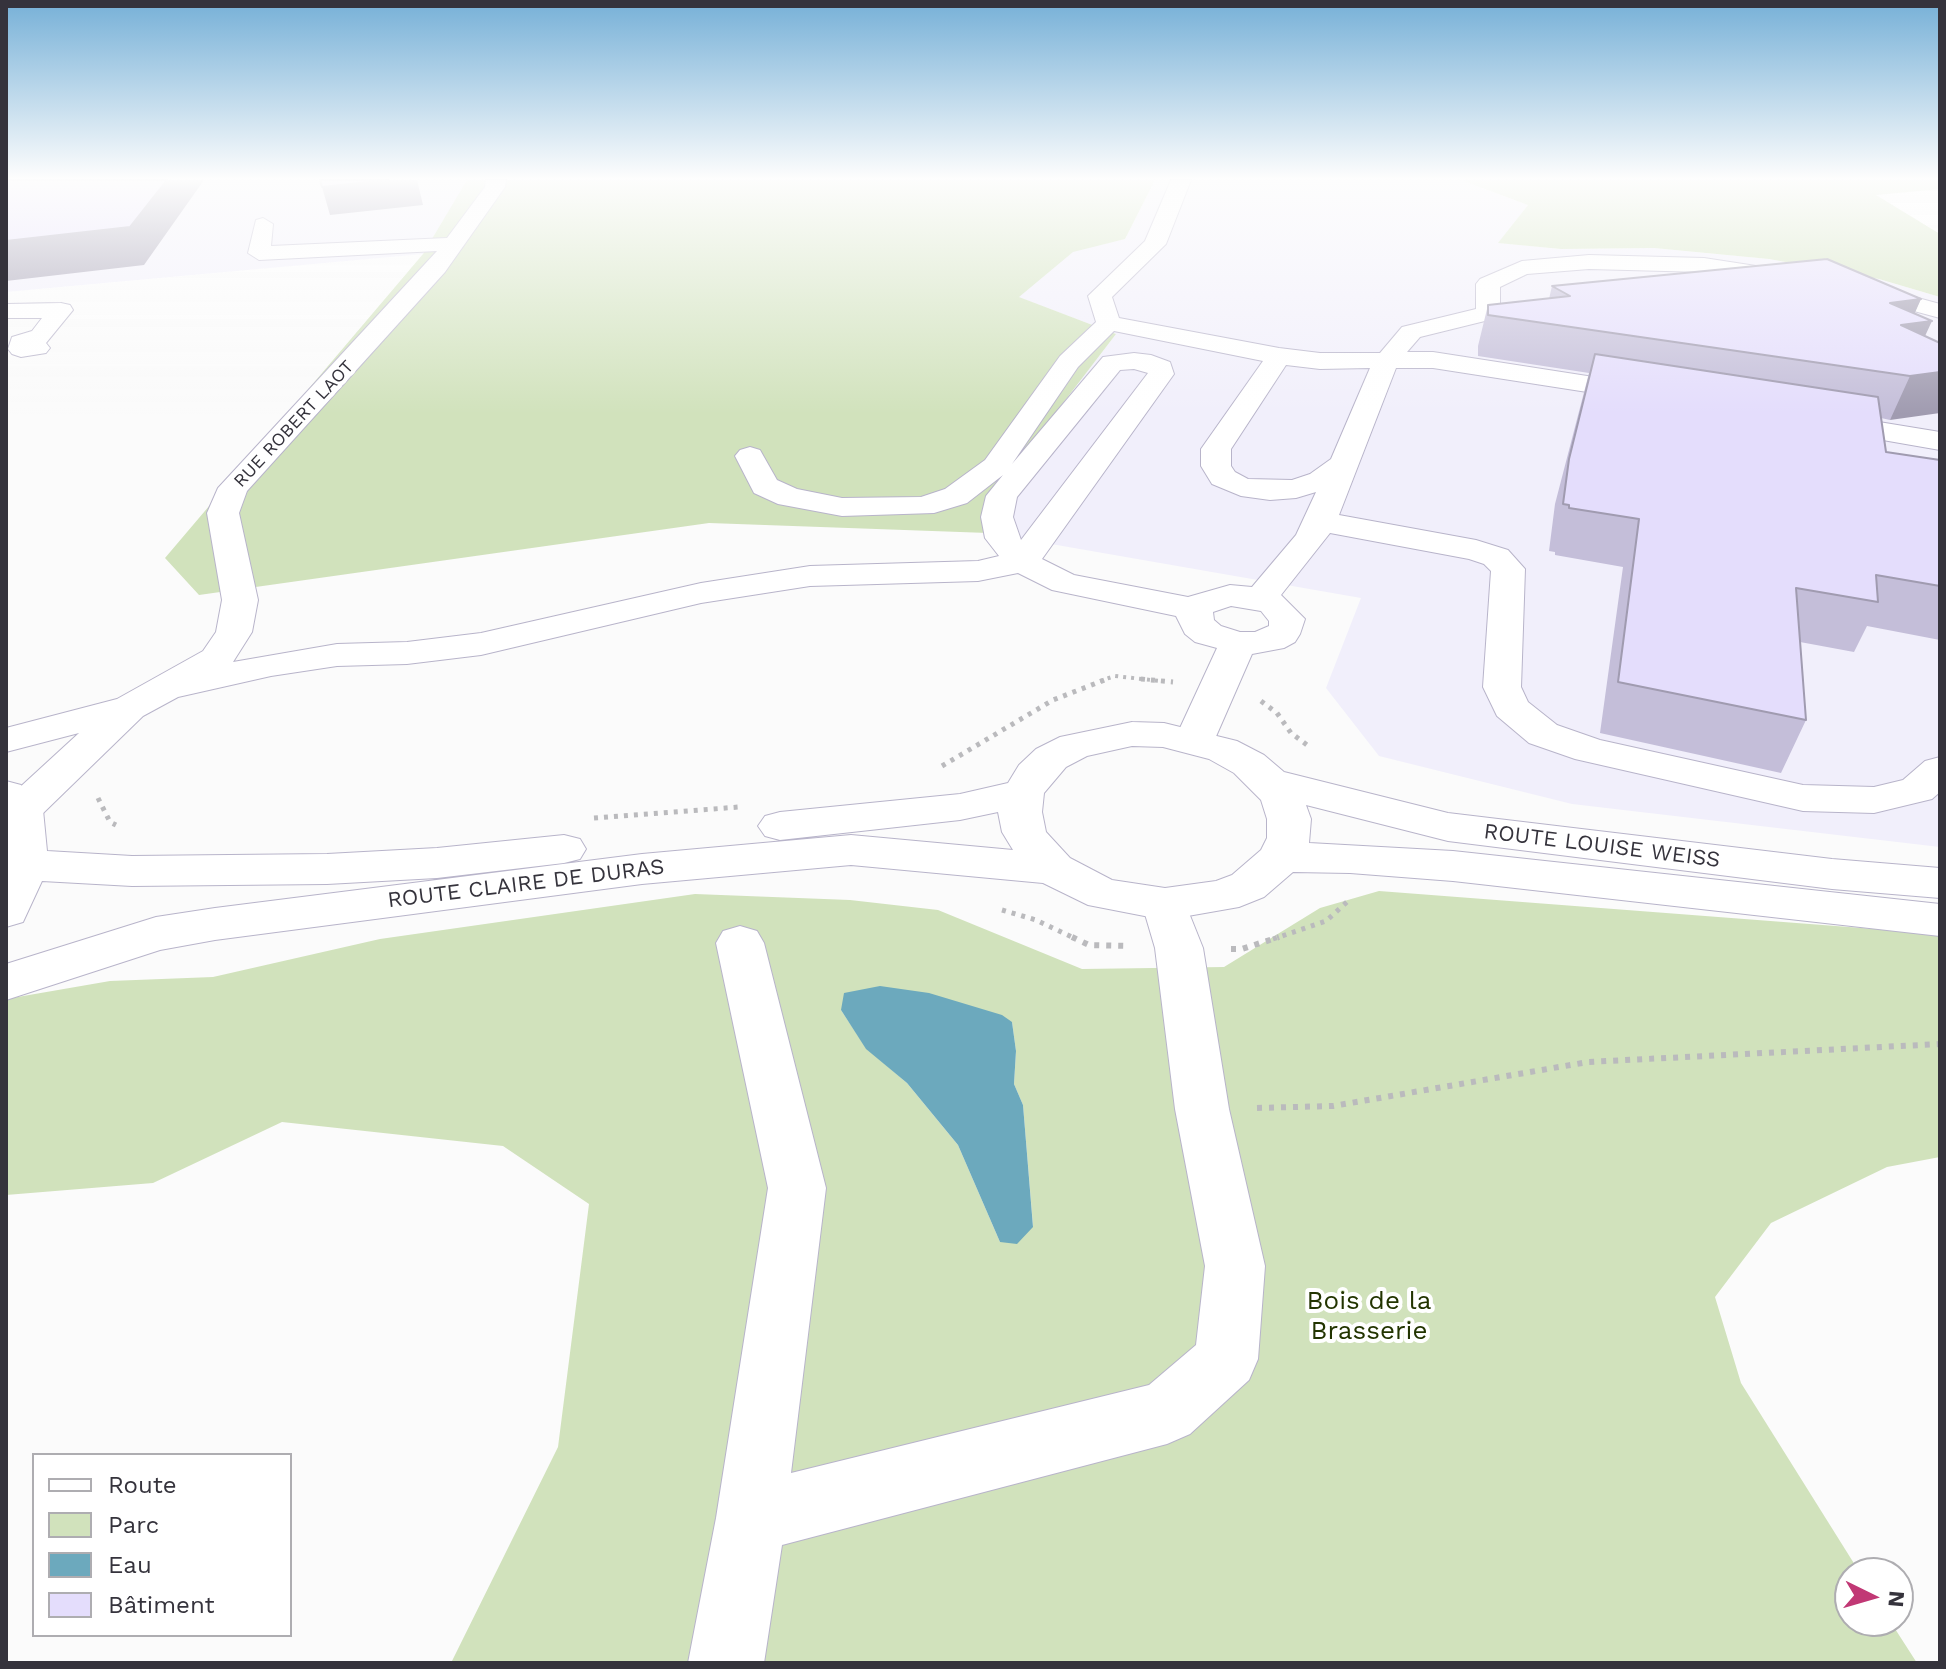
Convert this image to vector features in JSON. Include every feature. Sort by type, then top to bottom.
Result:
[{"type":"street","name":"RUE ROBERT LAOT","points":[[131,707],[216,659],[234,632],[240,600],[223,513],[233,488],[362,351],[444,258]]},
{"type":"street","points":[[1109,323],[1100,296],[1140,258]]},
{"type":"street","points":[[1260,599],[1315,530],[1385,363],[1411,332],[1488,313],[1488,284],[1522,268],[1589,262],[1704,265],[1811,281]]},
{"type":"street","points":[[1838,285],[1897,297],[1940,311]]},
{"type":"street","points":[[6,311],[61,310],[41,336],[21,342],[21,349],[37,348]]},
{"type":"street","points":[[1109,323],[1279,356],[1385,363],[1433,360],[1676,398]]},
{"type":"street","points":[[750,456],[765,486],[789,497],[855,507],[923,506],[956,496],[996,466],[1069,362],[1109,323]]},
{"type":"street","points":[[1279,356],[1216,449],[1216,466],[1223,478],[1241,487],[1270,491],[1296,489],[1321,480],[1341,465]]},
{"type":"street","points":[[173,686],[337,655],[407,653],[481,644],[701,593],[810,576],[978,571],[1022,562],[1161,374],[1161,368],[1134,361],[1112,363],[1002,496],[997,517],[1001,538],[1022,562],[1064,583],[1196,609],[1215,598],[1246,596],[1260,599],[1282,611],[1287,626],[1282,634],[1271,640],[1238,643],[1222,640],[1198,626],[1194,617],[1196,609]]},
{"type":"street","points":[[1800,418],[1940,441]]},
{"type":"street","points":[[1315,530],[1476,550],[1496,557],[1508,569],[1502,687],[1511,708],[1543,734],[1589,750],[1803,798],[1874,800],[1917,790],[1940,770]]},
{"type":"street","points":[[1194,741],[1238,643]]},
{"type":"street","points":[[6,911],[26,865],[14,802],[101,736],[131,707]]},
{"type":"street","points":[[6,740],[131,707]]},
{"type":"street","points":[[1132,734],[1194,741],[1236,757],[1269,781],[1282,799],[1289,819],[1289,838],[1281,857],[1248,886],[1196,902],[1165,904],[1104,894],[1054,869],[1036,851],[1024,832],[1020,812],[1023,793],[1034,774],[1051,758],[1074,746],[1132,734]]},
{"type":"street","name":"ROUTE LOUISE WEISS","points":[[1269,781],[1448,827],[1832,874],[1940,883]]},
{"type":"street","name":"ROUTE CLAIRE DE DURAS","points":[[26,865],[240,872],[437,863],[960,807],[1023,793]]},
{"type":"street","name":"ROUTE CLAIRE DE DURAS","points":[[6,982],[156,934],[642,869],[851,850],[1054,869]]},
{"type":"street","name":"ROUTE LOUISE WEISS","points":[[1281,857],[1350,858],[1453,866],[1940,920]]},
{"type":"street","points":[[751,1518],[1167,1412],[1226,1359],[1235,1266],[1202,1109],[1179,948],[1165,904]]},
{"type":"street","points":[[726,1663],[751,1518],[797,1188],[740,943]]},
{"type":"path","points":[[101,736],[119,751],[99,778],[98,802],[110,822],[123,828]]},
{"type":"path","points":[[929,773],[942,766]]},
{"type":"path","points":[[582,819],[754,806]]},
{"type":"path","points":[[1202,1109],[1333,1106],[1588,1062],[1940,1044]]},
{"type":"shaded area","points":[[6,258],[380,258],[6,292]]},
{"type":"shaded area","points":[[1065,258],[1757,258],[1879,279],[1940,297],[1940,847],[1572,804],[1379,756],[1326,688],[1361,598],[988,533],[988,501],[1116,334],[1018,297]]},
{"type":"green space","points":[[420,258],[1066,258],[1019,297],[1116,334],[988,501],[988,533],[709,523],[199,595],[165,558]]},
{"type":"green space","points":[[1757,258],[1940,258],[1940,297],[1879,279]]},
{"type":"green space","name":"Bois de la Brasserie","points":[[1379,891],[1940,934],[1940,1157],[1887,1167],[1771,1223],[1715,1297],[1741,1383],[1850,1557],[1834,1557],[1834,1637],[1900,1637],[1917,1663],[451,1663],[558,1447],[589,1204],[503,1146],[282,1122],[153,1183],[6,1195],[6,999],[110,981],[213,977],[380,939],[695,894],[850,900],[938,910],[1082,969],[1224,967],[1320,908]],"holes":[[[841,1010],[1012,1022],[1016,1051],[1014,1084],[1023,1105],[1033,1226],[1000,1242],[958,1145],[907,1083],[866,1048]]]},
{"type":"water","points":[[880,986],[929,993],[1002,1015],[1012,1022],[1016,1051],[1014,1084],[1023,1105],[1033,1227],[1017,1244],[1000,1242],[958,1145],[907,1083],[866,1049],[841,1010],[844,993]]},
{"type":"building","points":[[1827,259],[1921,299],[1890,303],[1932,321],[1901,325],[1940,343],[1940,372],[1910,376],[1488,315],[1488,305],[1570,296],[1552,286]]},
{"type":"building","points":[[1595,354],[1878,397],[1886,452],[1940,460],[1940,586],[1876,575],[1878,602],[1796,588],[1806,720],[1618,682],[1639,519],[1569,508],[1569,505],[1563,504],[1569,459]]}]
